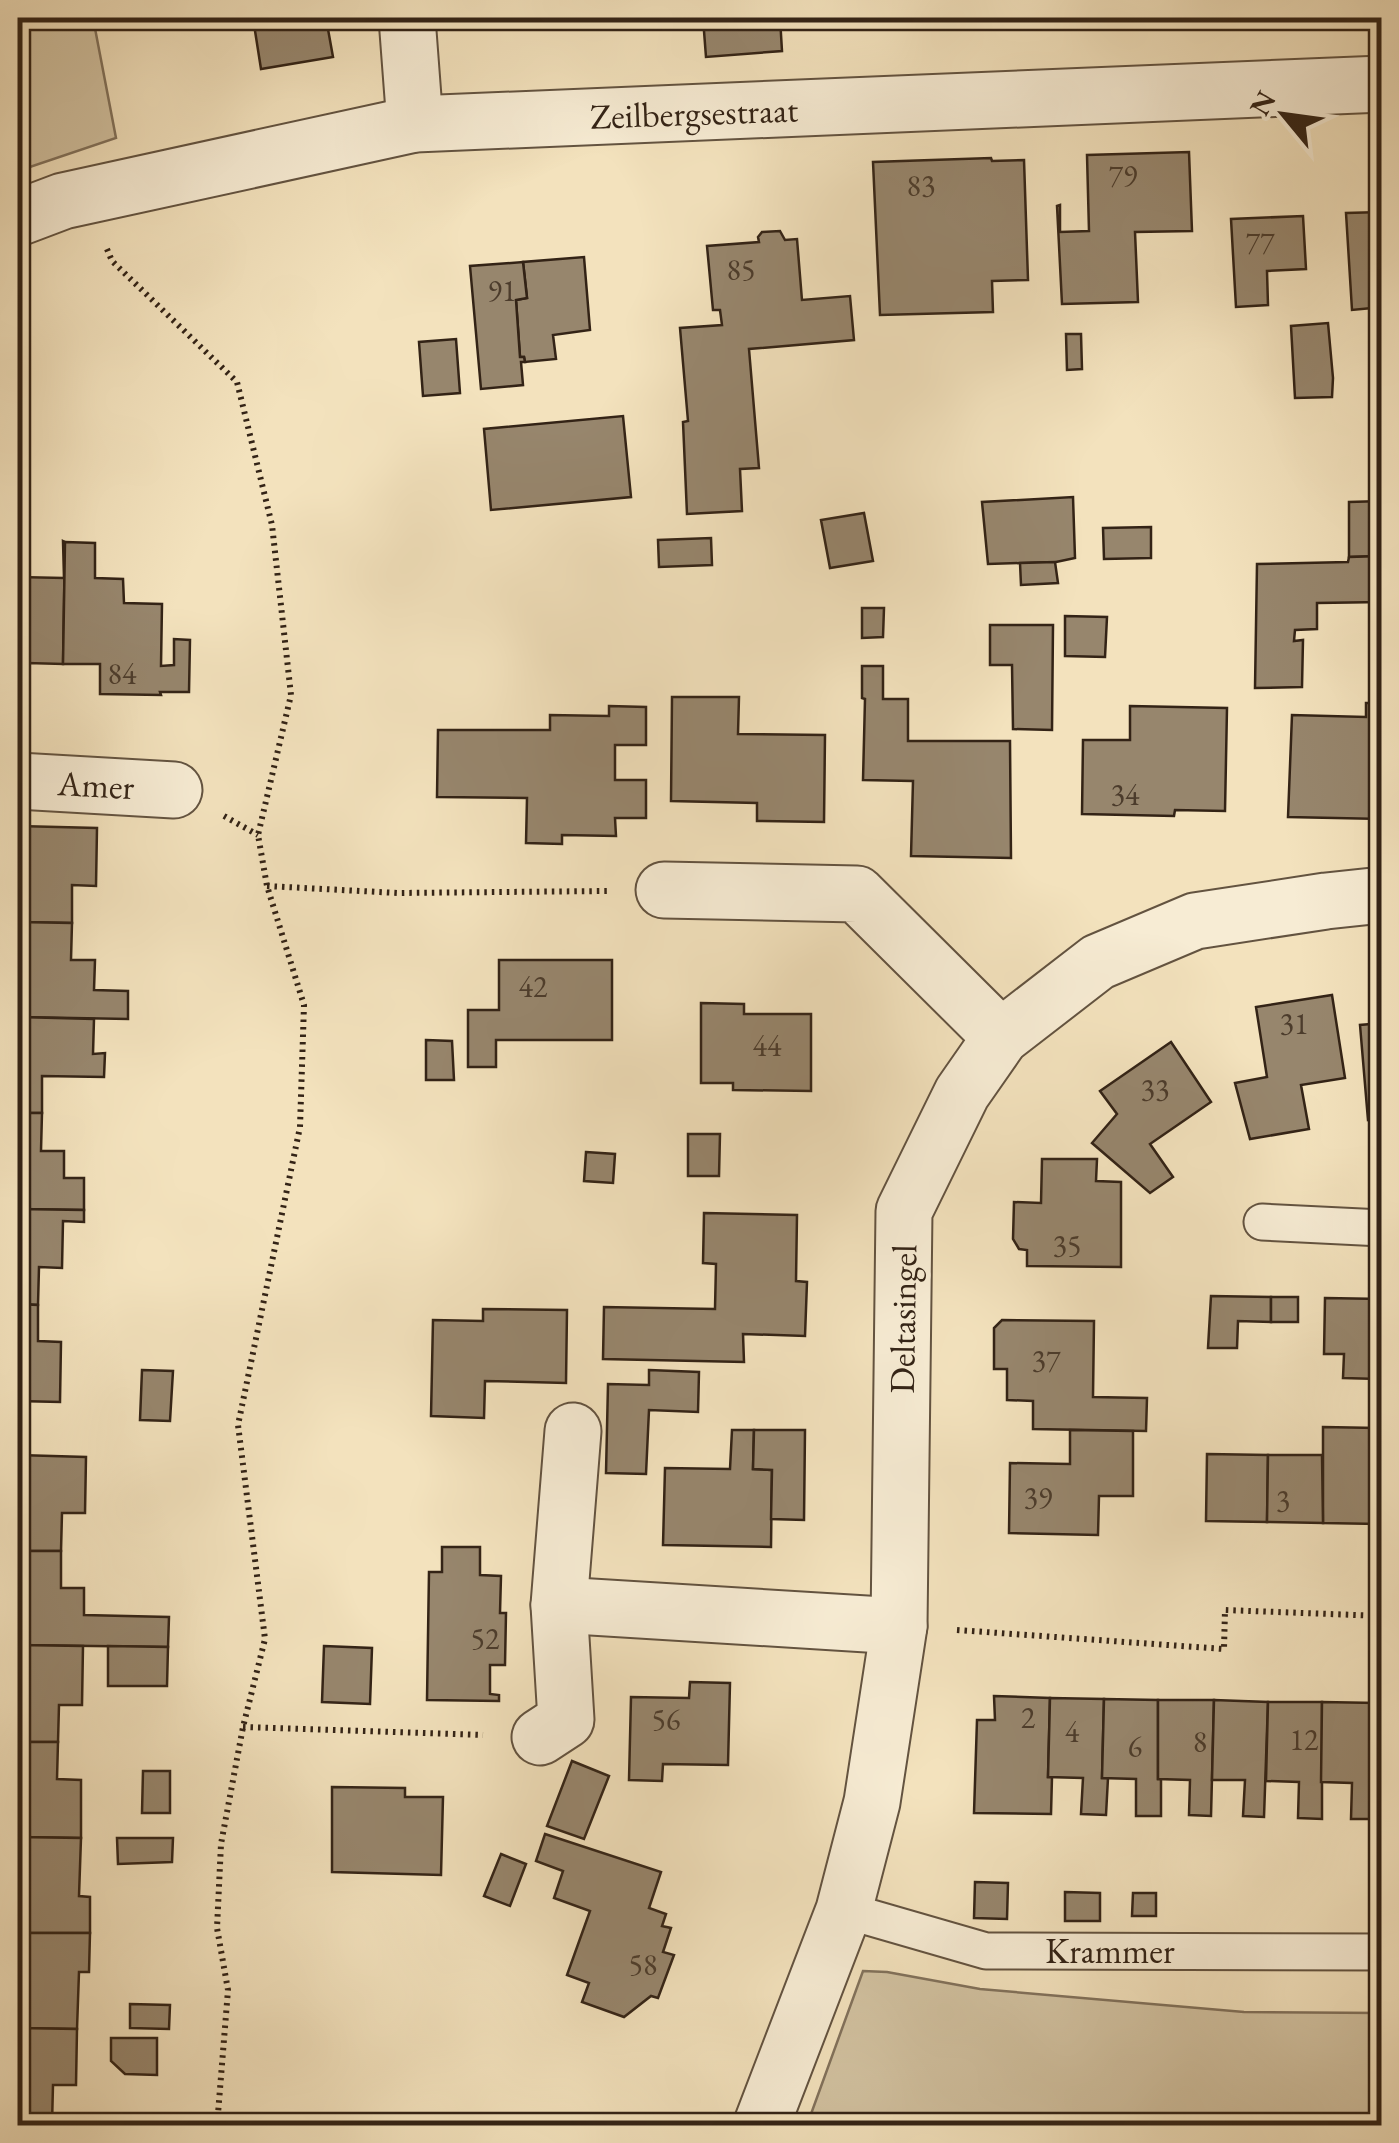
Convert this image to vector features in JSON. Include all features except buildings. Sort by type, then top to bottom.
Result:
[{"type":"street","points":[[407,18],[416,124]]},
{"type":"street","name":"Zeilbergsestraat","points":[[18,218],[64,202],[416,124],[1382,84]]},
{"type":"street","name":"Amer","points":[[18,781],[174,790]]},
{"type":"street","points":[[664,890],[857,894],[1001,1037]]},
{"type":"street","name":"Deltasingel","points":[[761,2126],[844,1910],[872,1802],[899,1626],[904,1211],[962,1093],[1001,1037],[1098,962],[1195,921],[1382,895]]},
{"type":"street","points":[[540,1737],[566,1720],[559,1605],[573,1432]]},
{"type":"street","points":[[559,1605],[899,1626]]},
{"type":"lane","points":[[1262,1222],[1382,1228]]},
{"type":"lane","name":"Krammer","points":[[844,1910],[986,1950],[1382,1952]]},
{"type":"path","points":[[102,237],[112,261],[237,382],[272,525],[291,695],[258,835],[267,886],[304,1005],[300,1127],[238,1425],[265,1639],[243,1727],[221,1844],[217,1928],[228,1990],[217,2126]]},
{"type":"path","points":[[267,886],[398,893],[664,890]]},
{"type":"path","points":[[899,1626],[1224,1650],[1225,1610],[1382,1616]]},
{"type":"path","points":[[243,1727],[540,1737]]},
{"type":"shaded area","points":[[18,18],[93,18],[116,138],[18,171]]},
{"type":"shaded area","points":[[863,1971],[980,1989],[1244,2012],[1381,2013],[1381,2125],[807,2125]]}]
